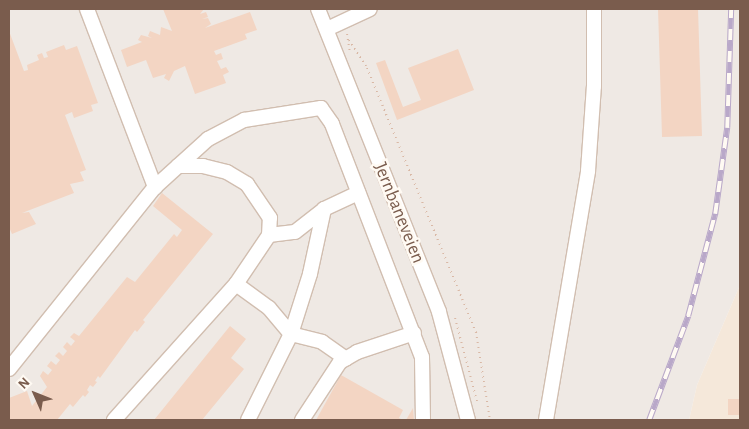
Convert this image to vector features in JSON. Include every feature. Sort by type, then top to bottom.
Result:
[{"type":"street","points":[[87,9],[155,187]]},
{"type":"street","name":"Jernbaneveien","points":[[318,9],[439,312],[468,420]]},
{"type":"street","points":[[327,29],[370,9]]},
{"type":"street","points":[[546,420],[588,171],[594,86],[594,9]]},
{"type":"street","points":[[9,369],[155,187],[208,139],[244,120],[320,108],[332,124],[422,357],[423,420]]},
{"type":"street","points":[[114,420],[236,284],[269,235],[270,218],[247,184],[227,172],[204,166],[178,166]]},
{"type":"street","points":[[269,235],[295,232],[324,209],[358,193]]},
{"type":"street","points":[[248,420],[291,334],[310,274],[324,209]]},
{"type":"street","points":[[236,284],[269,308],[291,334],[322,342],[346,359]]},
{"type":"street","points":[[302,420],[325,382],[346,359],[414,333]]},
{"type":"path","points":[[349,40],[367,68],[476,332],[490,420]]},
{"type":"shaded area","points":[[9,9],[740,9],[740,285],[697,385],[689,420],[9,420]]},
{"type":"shaded area","points":[[740,285],[740,420],[689,420],[697,385]]},
{"type":"building","points":[[163,9],[204,9],[200,14],[206,12],[208,17],[202,19],[208,18],[211,24],[205,28],[250,12],[257,30],[245,34],[247,39],[214,51],[216,55],[221,53],[223,59],[217,61],[221,69],[226,67],[229,72],[223,75],[226,83],[195,94],[185,66],[174,71],[169,81],[164,78],[166,74],[153,78],[146,60],[127,67],[121,50],[142,42],[138,40],[141,35],[152,38],[148,36],[150,31],[160,35],[161,27],[172,31]]},
{"type":"building","points":[[658,9],[698,9],[702,136],[662,137]]},
{"type":"building","points":[[9,31],[24,71],[28,70],[27,65],[39,60],[37,55],[42,53],[44,58],[48,57],[46,52],[64,45],[66,50],[77,46],[98,103],[91,105],[93,111],[74,118],[72,112],[65,115],[86,170],[80,172],[84,181],[70,184],[74,193],[22,213],[29,212],[36,224],[12,234],[9,227]]},
{"type":"building","points":[[458,49],[474,90],[397,120],[376,63],[385,60],[403,107],[421,100],[408,68]]},
{"type":"building","points":[[162,193],[213,234],[143,320],[145,322],[137,332],[135,330],[100,378],[98,376],[95,381],[97,382],[93,387],[90,385],[87,390],[89,392],[85,397],[83,395],[73,407],[70,404],[57,420],[9,420],[9,398],[27,391],[32,406],[47,387],[40,376],[43,371],[48,375],[52,370],[47,366],[51,361],[56,365],[60,360],[55,356],[59,352],[63,356],[67,351],[63,347],[67,342],[71,346],[75,341],[70,337],[74,333],[79,336],[127,277],[135,282],[174,234],[177,237],[182,230],[153,206]]},
{"type":"building","points":[[230,326],[246,339],[231,358],[244,369],[202,420],[154,420]]},
{"type":"building","points":[[341,375],[403,410],[399,418],[403,420],[316,420]]},
{"type":"building","points":[[728,399],[740,399],[740,415],[728,415]]},
{"type":"building","points":[[413,408],[414,420],[406,420]]},
{"type":"railway","points":[[649,420],[688,316],[715,214],[727,128],[731,9]]}]
